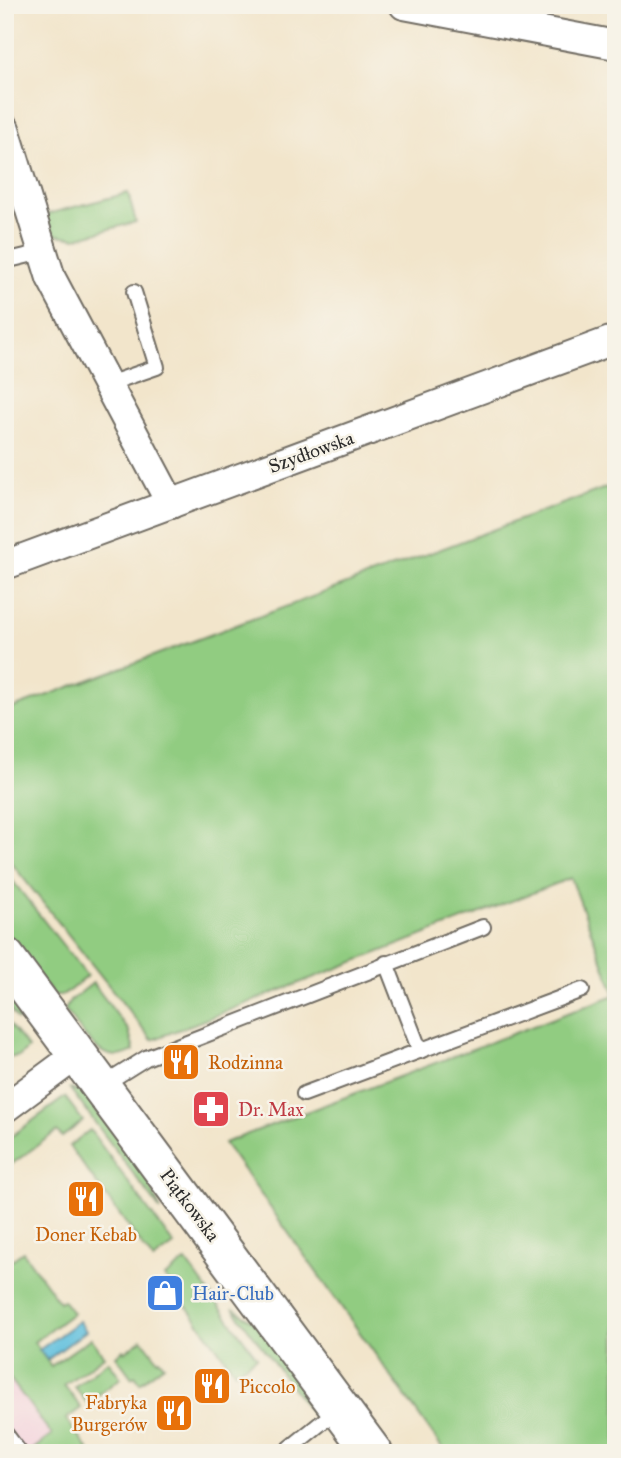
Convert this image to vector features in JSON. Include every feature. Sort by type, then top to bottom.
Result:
[{"type":"street","points":[[404,5],[616,45]]},
{"type":"street","points":[[5,130],[51,278],[171,504]]},
{"type":"street","name":"Szydłowska","points":[[5,565],[616,339]]},
{"type":"street","name":"Piątkowska","points":[[5,957],[373,1453]]},
{"type":"street","points":[[5,1108],[78,1054]]},
{"type":"lane","points":[[5,261],[42,252]]},
{"type":"lane","points":[[108,384],[157,367],[134,292]]},
{"type":"lane","points":[[101,1086],[146,1058],[483,927]]},
{"type":"lane","points":[[386,964],[420,1051]]},
{"type":"lane","points":[[304,1094],[582,990]]},
{"type":"lane","points":[[284,1453],[340,1408]]},
{"type":"lane","points":[[5,1433],[20,1453]]},
{"type":"shaded area","points":[[5,1357],[76,1453],[5,1453]]},
{"type":"green space","points":[[128,193],[136,222],[76,238],[45,233],[40,216]]},
{"type":"green space","points":[[616,484],[616,1453],[446,1453],[224,1143],[615,995],[571,878],[152,1040],[5,855],[5,711]]},
{"type":"green space","points":[[5,871],[87,976],[64,995],[53,995],[5,932]]},
{"type":"green space","points":[[93,983],[129,1031],[134,1051],[118,1056],[102,1052],[88,1040],[65,1010],[70,1001]]},
{"type":"green space","points":[[5,986],[26,1014],[18,1020],[5,1003]]},
{"type":"green space","points":[[5,1019],[28,1048],[20,1056],[5,1058]]},
{"type":"green space","points":[[70,1089],[82,1092],[147,1178],[161,1211]]},
{"type":"green space","points":[[65,1097],[83,1121],[62,1137],[57,1131],[5,1169],[5,1141]]},
{"type":"green space","points":[[90,1130],[174,1245],[153,1260],[69,1146]]},
{"type":"green space","points":[[23,1252],[59,1302],[63,1300],[73,1313],[34,1342],[51,1366],[91,1338],[104,1356],[64,1385],[81,1408],[66,1419],[91,1453],[34,1453],[32,1450],[52,1435],[5,1372],[5,1265]]},
{"type":"green space","points":[[186,1261],[257,1357],[235,1372],[165,1277]]},
{"type":"green space","points":[[233,1308],[256,1323],[313,1400],[312,1414]]},
{"type":"green space","points":[[142,1339],[164,1365],[140,1383],[135,1376],[132,1378],[116,1356]]},
{"type":"green space","points":[[108,1361],[121,1378],[87,1403],[74,1387]]},
{"type":"water","points":[[79,1321],[86,1331],[47,1360],[39,1350]]},
{"type":"place","name":"Rodzinna","points":[[181,1062]]},
{"type":"place","name":"Dr. Max","points":[[211,1109]]},
{"type":"place","name":"Doner Kebab","points":[[86,1199]]},
{"type":"place","name":"Hair-Club","points":[[165,1293]]},
{"type":"place","name":"Piccolo","points":[[212,1386]]},
{"type":"place","name":"Fabryka Burgerów","points":[[174,1413]]}]
